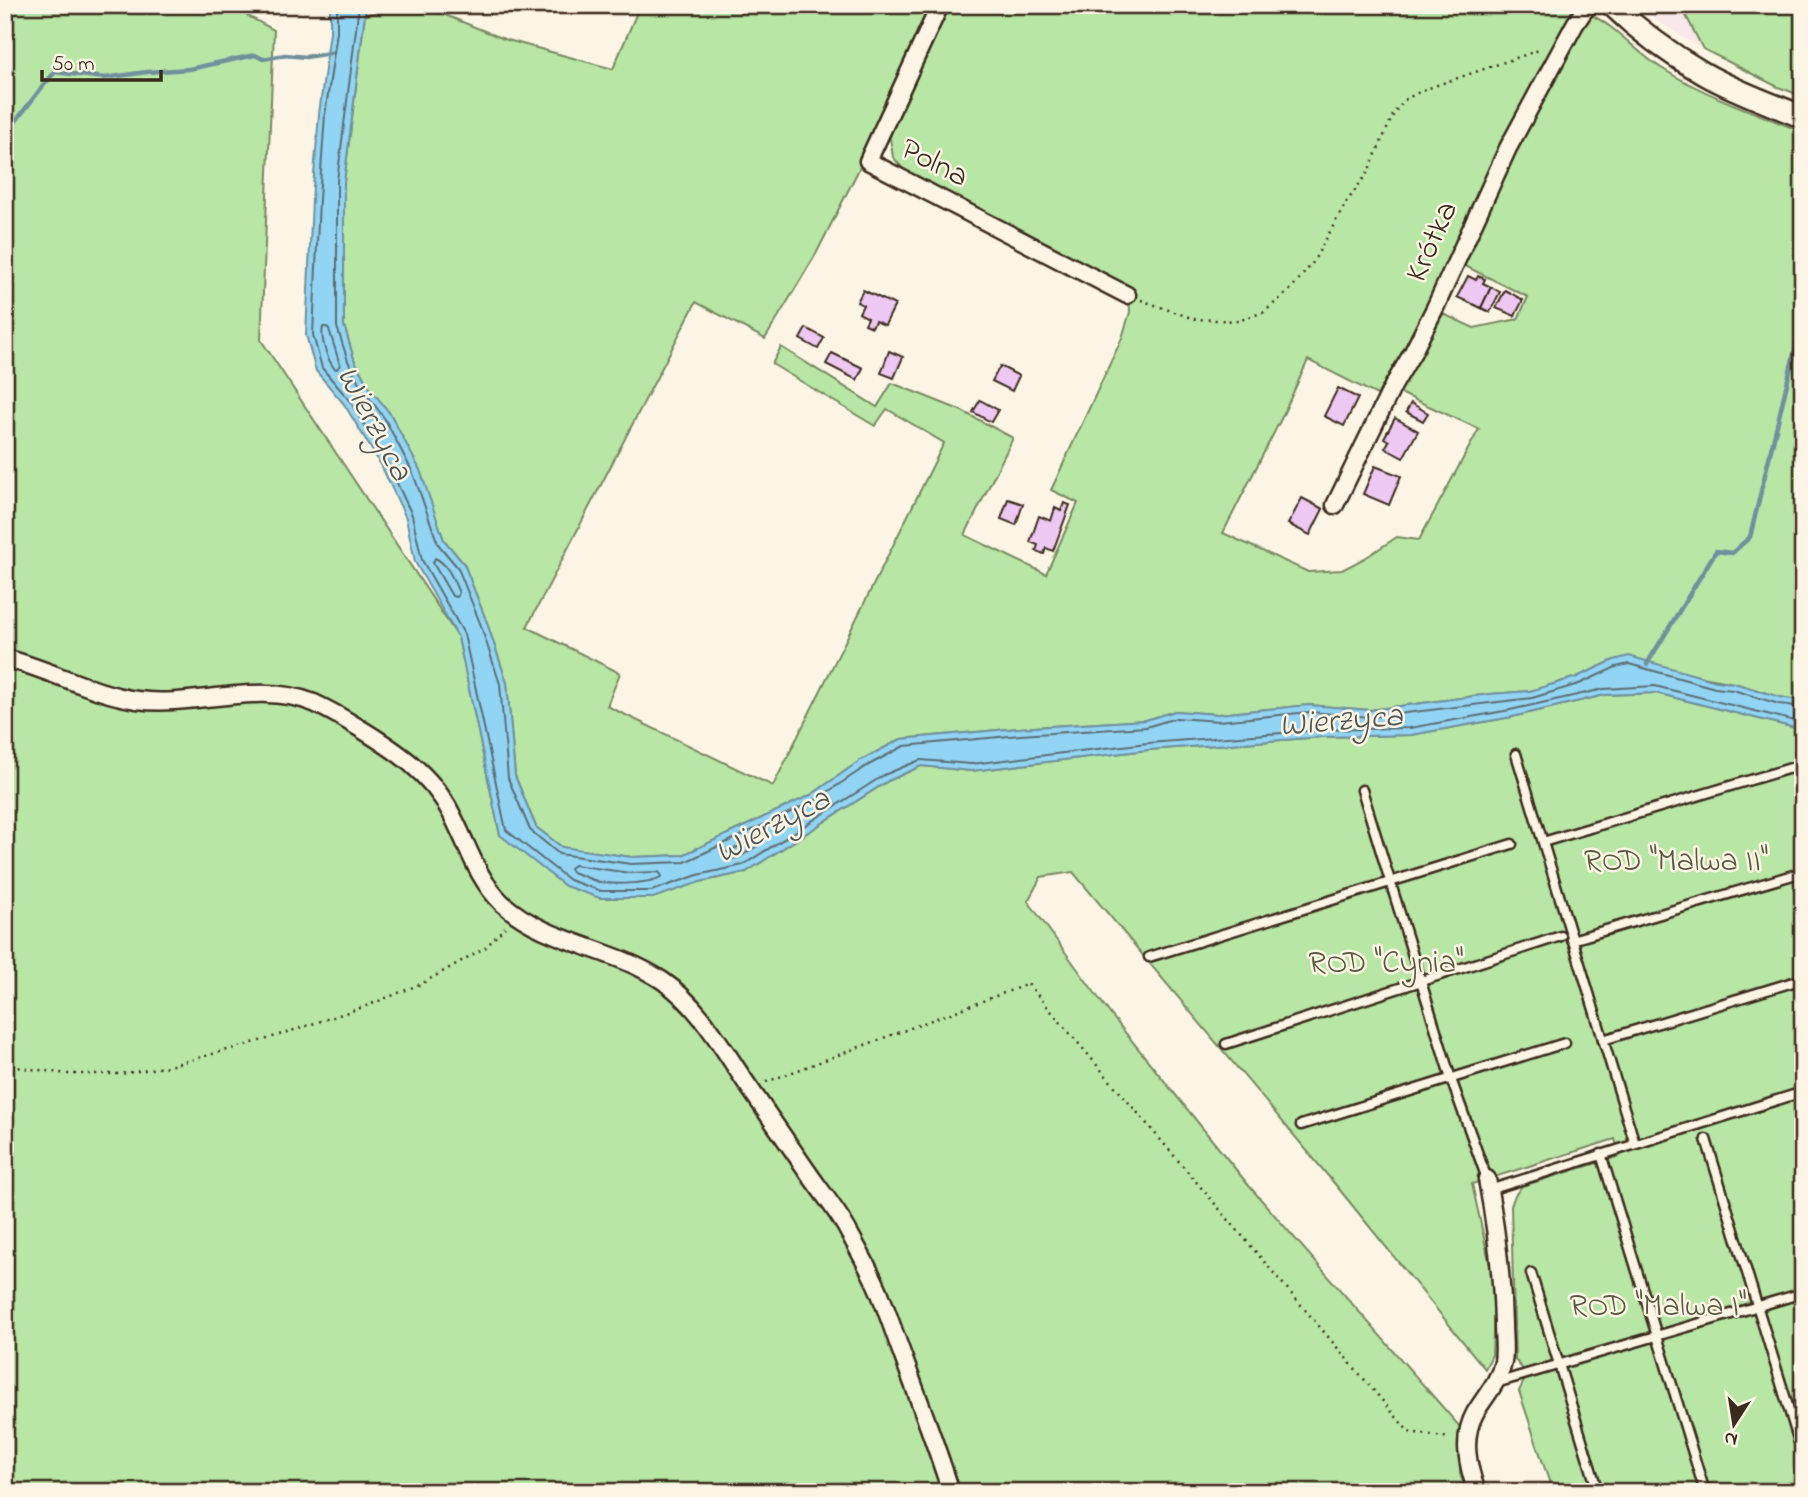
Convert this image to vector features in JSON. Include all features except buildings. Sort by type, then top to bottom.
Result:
[{"type":"street","name":"Polna","points":[[940,5],[868,161],[1127,295]]},
{"type":"street","name":"Krótka","points":[[1335,505],[1435,307],[1508,148],[1588,5]]},
{"type":"street","points":[[1612,5],[1662,48],[1706,75],[1803,117]]},
{"type":"street","points":[[5,658],[132,699],[176,701],[275,694],[294,696],[326,709],[391,748],[429,779],[442,796],[485,882],[500,901],[516,914],[535,925],[640,968],[683,997],[750,1088],[845,1226],[878,1289],[951,1492]]},
{"type":"street","points":[[1477,1492],[1468,1457],[1470,1424],[1496,1383],[1503,1360],[1499,1250],[1488,1185]]},
{"type":"lane","points":[[1516,754],[1634,1144]]},
{"type":"lane","points":[[1543,842],[1794,767],[1803,770]]},
{"type":"lane","points":[[1362,790],[1451,1079],[1488,1185],[1601,1154],[1803,1092]]},
{"type":"lane","points":[[1149,957],[1512,845]]},
{"type":"lane","points":[[1572,940],[1803,872]]},
{"type":"lane","points":[[1226,1044],[1561,936]]},
{"type":"lane","points":[[1603,1040],[1803,979]]},
{"type":"lane","points":[[1301,1125],[1565,1043]]},
{"type":"lane","points":[[1706,1139],[1803,1455]]},
{"type":"lane","points":[[1601,1154],[1705,1492]]},
{"type":"lane","points":[[1531,1273],[1598,1492]]},
{"type":"lane","points":[[1496,1383],[1803,1293]]},
{"type":"lane","points":[[1787,1492],[1803,1487]]},
{"type":"path","points":[[1127,295],[1194,319],[1238,321],[1264,312],[1289,291],[1312,264],[1346,203],[1368,172],[1394,113],[1406,99],[1423,90],[1566,41]]},
{"type":"path","points":[[5,1064],[68,1074],[121,1074],[169,1066],[267,1038],[423,983],[486,947],[516,914]]},
{"type":"path","points":[[750,1088],[1028,984],[1409,1432],[1467,1440]]},
{"type":"shaded area","points":[[1637,5],[1685,5],[1684,10],[1703,49],[1660,23]]},
{"type":"green space","points":[[5,5],[228,5],[274,30],[261,340],[458,637],[500,835],[700,882],[746,872],[888,781],[921,766],[971,771],[1148,750],[1322,737],[1411,735],[1512,717],[1605,695],[1656,693],[1803,730],[1803,1492],[1551,1492],[1519,1391],[1525,1379],[1522,1368],[1515,1360],[1511,1206],[1522,1186],[1620,1156],[1615,1139],[1472,1184],[1495,1288],[1492,1355],[1485,1369],[1339,1189],[1073,872],[1041,877],[1028,901],[1111,1015],[1250,1187],[1461,1428],[1460,1474],[1467,1492],[5,1492]]},
{"type":"green space","points":[[398,5],[421,5],[504,39],[613,69],[640,5],[935,5],[860,167],[816,254],[765,339],[696,302],[527,627],[620,673],[607,706],[773,786],[944,443],[887,409],[875,426],[772,364],[781,347],[877,407],[892,383],[960,410],[1013,438],[965,535],[1046,574],[1078,503],[1051,490],[1122,338],[1130,312],[1129,290],[910,177],[893,157],[889,132],[947,5],[1579,5],[1423,319],[1377,395],[1308,360],[1223,533],[1308,572],[1342,570],[1397,537],[1419,540],[1479,429],[1398,392],[1439,312],[1474,328],[1518,319],[1528,297],[1461,264],[1514,145],[1589,14],[1609,26],[1653,63],[1679,79],[1731,104],[1803,132],[1803,701],[1734,683],[1614,660],[1577,677],[1530,691],[1370,710],[1309,705],[1218,714],[1175,711],[1146,720],[901,739],[861,760],[811,795],[683,855],[632,857],[562,848],[536,827],[515,776],[507,683],[464,564],[444,540],[391,415],[367,385],[354,359],[344,325],[344,182],[365,15]]},
{"type":"green space","points":[[1685,5],[1803,5],[1803,96],[1778,87],[1703,49],[1683,10]]},
{"type":"water","name":"Wierzyca","points":[[330,5],[366,5],[344,182],[344,325],[354,359],[367,384],[391,415],[420,470],[444,540],[464,564],[507,683],[515,776],[536,827],[562,847],[632,857],[683,855],[811,795],[861,760],[901,739],[1146,720],[1175,711],[1218,714],[1309,705],[1370,710],[1530,691],[1577,677],[1629,656],[1716,681],[1803,701],[1803,730],[1656,693],[1605,695],[1512,717],[1411,735],[1322,737],[1148,750],[971,771],[921,766],[888,781],[746,872],[700,882],[653,898],[600,898],[565,886],[500,835],[458,637],[415,562],[406,518],[381,465],[344,404],[316,371],[306,335],[312,199],[319,114],[330,32]]},
{"type":"waterway","points":[[5,135],[55,72],[105,78],[189,69],[255,55],[263,59],[330,53]]},
{"type":"waterway","points":[[1647,664],[1716,551],[1732,553],[1750,537],[1803,317]]},
{"type":"park label","name":"ROD \"Malwa II\"","points":[[1676,862]]},
{"type":"park label","name":"ROD \"Cynia\"","points":[[1386,964]]},
{"type":"park label","name":"ROD \"Malwa I\"","points":[[1658,1307]]}]
